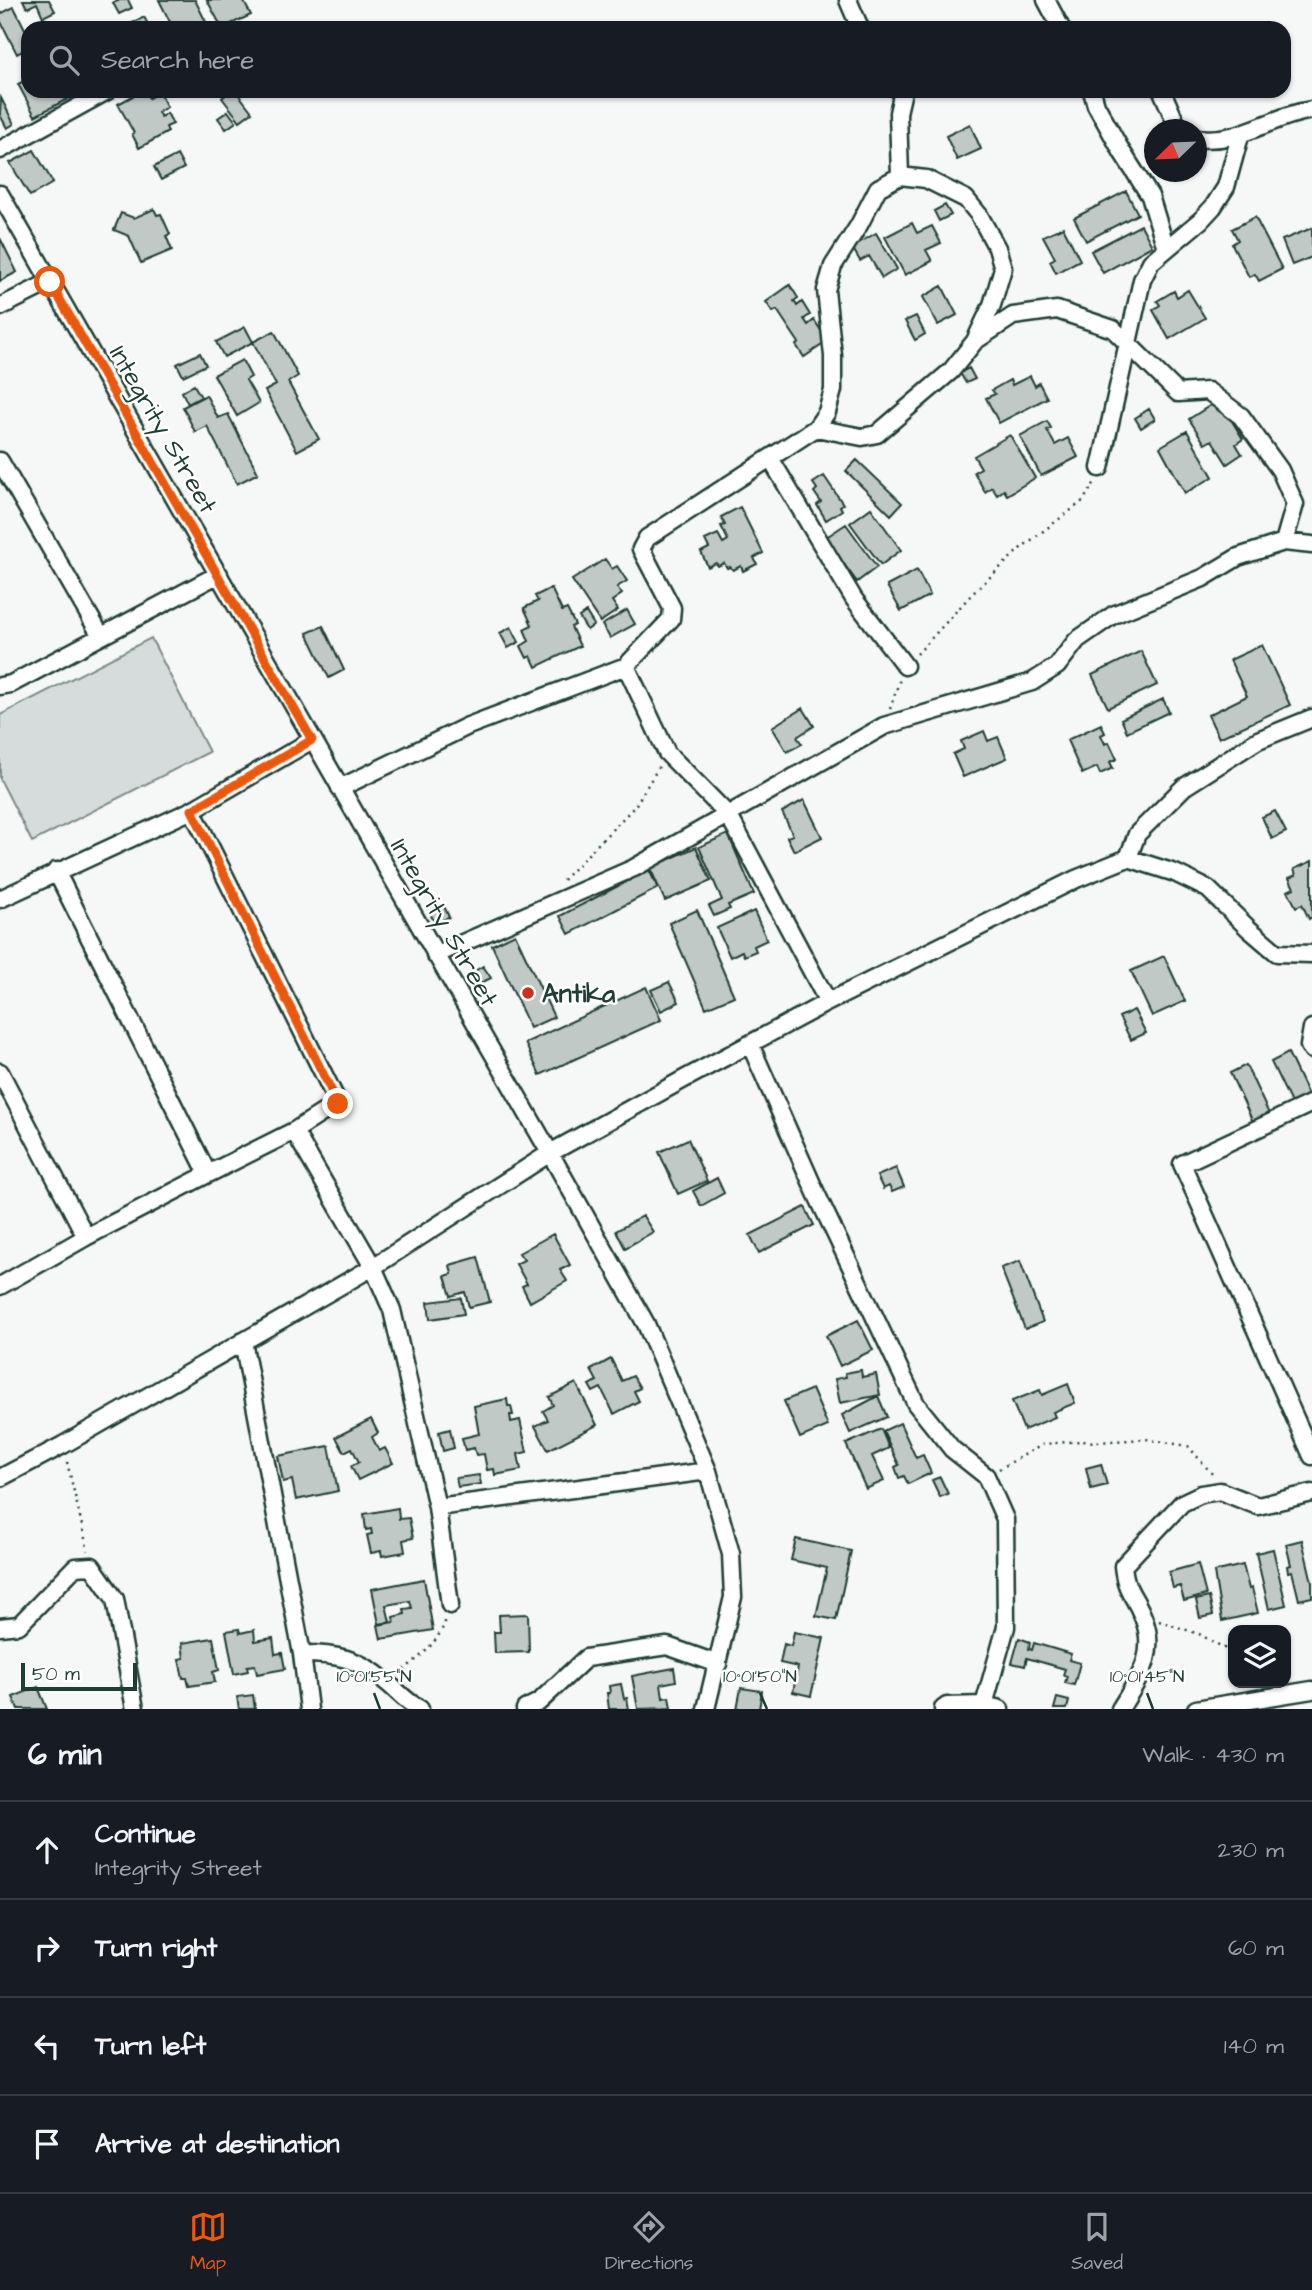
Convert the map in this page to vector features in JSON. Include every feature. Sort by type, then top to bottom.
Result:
[{"type":"street","points":[[848,0],[857,21]]},
{"type":"street","points":[[1046,0],[1057,21]]},
{"type":"street","points":[[0,150],[94,98]]},
{"type":"street","points":[[900,176],[898,113],[901,98]]},
{"type":"street","points":[[1094,98],[1122,152],[1150,196],[1166,248]]},
{"type":"street","points":[[1165,98],[1174,119]]},
{"type":"street","points":[[1207,139],[1240,136],[1295,112],[1312,110]]},
{"type":"street","points":[[1100,468],[1142,280],[1151,262],[1213,208],[1226,187],[1240,136]]},
{"type":"street","points":[[340,788],[468,726],[626,666],[671,619],[672,608],[641,549],[647,538],[816,428],[827,412],[833,390],[833,356],[826,290],[833,266],[878,188],[900,176],[926,179],[966,199],[979,215],[997,247],[1003,268],[992,305],[975,341],[951,371],[877,434],[862,437],[816,428]]},
{"type":"street","name":"Integrity Street","points":[[0,194],[646,1324],[708,1471],[731,1554],[733,1597],[706,1709]]},
{"type":"street","points":[[0,307],[50,282]]},
{"type":"street","points":[[975,341],[1013,316],[1058,310],[1113,329],[1178,393],[1208,391],[1241,416],[1280,470],[1295,505],[1284,542]]},
{"type":"street","points":[[770,458],[854,599],[905,666]]},
{"type":"street","points":[[0,461],[101,636]]},
{"type":"street","points":[[435,955],[634,868],[884,726],[1031,682],[1057,666],[1077,640],[1114,615],[1203,579],[1238,557],[1284,542],[1312,545]]},
{"type":"street","points":[[0,686],[11,684],[219,574]]},
{"type":"street","points":[[626,666],[667,753],[729,816],[828,1002]]},
{"type":"street","points":[[1128,858],[1137,834],[1184,787],[1258,740],[1312,718]]},
{"type":"street","points":[[0,899],[192,810],[312,740]]},
{"type":"street","points":[[0,1286],[86,1237],[295,1131],[338,1104],[192,810]]},
{"type":"street","points":[[0,1478],[63,1445],[373,1266],[550,1153],[828,1002],[1076,879],[1128,858],[1175,873],[1208,889],[1277,953],[1312,954]]},
{"type":"street","points":[[56,871],[208,1174]]},
{"type":"street","points":[[1312,1028],[1309,1046],[1312,1050]]},
{"type":"street","points":[[750,1044],[816,1193],[916,1404],[952,1449],[986,1476],[1005,1519],[1006,1627],[992,1707],[947,1706],[943,1709]]},
{"type":"street","points":[[0,1072],[6,1098],[86,1237]]},
{"type":"street","points":[[1312,1103],[1182,1164],[1312,1456]]},
{"type":"street","points":[[295,1131],[373,1266],[392,1310],[437,1507],[450,1605]]},
{"type":"street","points":[[243,1341],[302,1654],[309,1709]]},
{"type":"street","points":[[437,1507],[708,1471]]},
{"type":"street","points":[[1120,1709],[1146,1667],[1149,1645],[1143,1617],[1125,1585],[1123,1566],[1182,1503],[1201,1494],[1220,1491],[1258,1506],[1312,1493]]},
{"type":"street","points":[[0,1627],[19,1625],[75,1567],[92,1566],[115,1599],[135,1709]]},
{"type":"street","points":[[526,1709],[539,1702],[586,1658],[667,1646],[718,1664]]},
{"type":"street","points":[[302,1654],[330,1654],[363,1664],[387,1682],[409,1704],[420,1709]]},
{"type":"street","points":[[1196,1709],[1307,1691],[1306,1709]]},
{"type":"path","points":[[884,726],[905,666],[972,594],[1021,548],[1083,501],[1094,487],[1100,468]]},
{"type":"path","points":[[558,886],[635,806],[667,753]]},
{"type":"path","points":[[986,1476],[1044,1444],[1080,1440],[1097,1442],[1146,1439],[1188,1446],[1210,1469],[1220,1491]]},
{"type":"path","points":[[63,1445],[92,1566]]},
{"type":"path","points":[[387,1682],[421,1657],[443,1627],[450,1605]]},
{"type":"path","points":[[1143,1617],[1199,1634],[1228,1650]]},
{"type":"shaded area","points":[[151,638],[209,752],[32,842],[0,779],[0,715]]},
{"type":"building","points":[[23,0],[49,0],[55,11],[43,17],[37,3],[27,8]]},
{"type":"building","points":[[128,0],[132,8],[119,14],[113,3]]},
{"type":"building","points":[[159,0],[195,0],[206,21],[170,21]]},
{"type":"building","points":[[207,0],[243,0],[251,15],[238,21],[218,21]]},
{"type":"building","points":[[14,7],[21,21],[21,52],[17,54],[0,20],[0,14]]},
{"type":"building","points":[[1,98],[14,124],[7,128],[0,115]]},
{"type":"building","points":[[25,98],[70,98],[35,116]]},
{"type":"building","points":[[129,98],[162,98],[167,107],[158,112],[161,117],[167,113],[173,124],[166,127],[168,132],[139,148],[118,104]]},
{"type":"building","points":[[222,98],[241,98],[252,112],[240,121]]},
{"type":"building","points":[[228,111],[236,122],[226,129],[218,118]]},
{"type":"building","points":[[970,124],[981,149],[957,160],[946,136]]},
{"type":"building","points":[[34,150],[53,183],[30,196],[10,163]]},
{"type":"building","points":[[177,155],[184,168],[161,180],[154,167]]},
{"type":"building","points":[[1126,191],[1138,214],[1086,241],[1074,218]]},
{"type":"building","points":[[945,205],[951,215],[939,221],[934,211]]},
{"type":"building","points":[[154,209],[157,215],[161,214],[170,234],[166,236],[172,250],[141,263],[129,236],[114,230],[121,213],[134,218]]},
{"type":"building","points":[[1255,217],[1282,269],[1259,281],[1255,274],[1249,277],[1232,244],[1238,240],[1232,229]]},
{"type":"building","points":[[912,223],[917,233],[932,226],[941,243],[926,250],[932,261],[905,275],[885,237]]},
{"type":"building","points":[[1141,225],[1152,246],[1103,273],[1091,251]]},
{"type":"building","points":[[1063,227],[1080,260],[1056,273],[1050,261],[1055,258],[1043,236]]},
{"type":"building","points":[[1312,228],[1312,257],[1292,265],[1282,240]]},
{"type":"building","points":[[876,233],[897,269],[882,278],[869,256],[860,261],[852,247]]},
{"type":"building","points":[[0,238],[17,272],[0,281]]},
{"type":"building","points":[[790,285],[798,298],[794,301],[797,306],[802,302],[810,315],[804,319],[808,325],[814,320],[828,341],[804,357],[796,345],[799,343],[777,310],[773,312],[766,302]]},
{"type":"building","points":[[942,286],[957,315],[938,325],[923,297]]},
{"type":"building","points":[[1188,290],[1205,318],[1169,339],[1153,310],[1160,305],[1157,301],[1174,291],[1177,297]]},
{"type":"building","points":[[916,316],[925,334],[915,340],[905,321]]},
{"type":"building","points":[[245,327],[253,342],[224,357],[216,342]]},
{"type":"building","points":[[274,331],[298,376],[288,382],[319,439],[297,451],[265,391],[276,385],[253,342]]},
{"type":"building","points":[[200,353],[206,365],[183,376],[177,364]]},
{"type":"building","points":[[242,360],[251,377],[246,380],[259,403],[237,416],[214,375]]},
{"type":"building","points":[[969,368],[975,379],[966,383],[960,373]]},
{"type":"building","points":[[1030,376],[1035,386],[1039,383],[1047,398],[999,423],[986,398],[995,394],[992,390],[1010,380],[1012,385]]},
{"type":"building","points":[[194,385],[201,397],[188,404],[182,392]]},
{"type":"building","points":[[206,395],[218,418],[228,414],[258,473],[237,484],[207,426],[195,432],[183,407]]},
{"type":"building","points":[[1219,400],[1243,439],[1236,444],[1242,454],[1227,464],[1212,440],[1205,444],[1189,419]]},
{"type":"building","points":[[1149,409],[1155,419],[1141,428],[1135,418]]},
{"type":"building","points":[[1047,421],[1051,428],[1047,430],[1055,445],[1068,438],[1078,457],[1041,476],[1020,436]]},
{"type":"building","points":[[1187,431],[1213,477],[1185,493],[1160,447]]},
{"type":"building","points":[[1010,435],[1035,478],[1007,495],[1004,490],[997,495],[992,487],[985,492],[974,472],[981,468],[974,456]]},
{"type":"building","points":[[857,460],[902,503],[891,515],[846,471]]},
{"type":"building","points":[[824,476],[843,504],[840,506],[842,510],[826,520],[817,505],[821,502],[814,492],[817,489],[813,483]]},
{"type":"building","points":[[740,507],[763,553],[754,558],[757,564],[743,571],[741,566],[733,570],[727,568],[724,563],[708,567],[701,552],[709,548],[705,540],[718,534],[723,543],[728,540],[721,526],[725,525],[721,517]]},
{"type":"building","points":[[871,508],[901,550],[881,565],[850,523]]},
{"type":"building","points":[[846,524],[877,567],[857,582],[825,538]]},
{"type":"building","points":[[605,559],[612,569],[617,566],[627,581],[617,587],[622,594],[612,601],[618,610],[600,622],[572,580]]},
{"type":"building","points":[[917,570],[930,595],[901,611],[887,586]]},
{"type":"building","points":[[551,588],[562,611],[567,609],[575,625],[571,627],[580,646],[536,667],[531,656],[527,658],[521,646],[529,641],[524,629],[532,625],[524,608],[538,601],[535,596]]},
{"type":"building","points":[[627,610],[635,624],[610,638],[602,625]]},
{"type":"building","points":[[586,612],[594,625],[587,630],[579,617]]},
{"type":"building","points":[[323,626],[344,670],[329,678],[307,633]]},
{"type":"building","points":[[511,627],[519,642],[508,648],[500,633]]},
{"type":"building","points":[[1262,645],[1290,705],[1219,738],[1208,715],[1247,696],[1230,660]]},
{"type":"building","points":[[1141,651],[1157,685],[1108,708],[1092,675]]},
{"type":"building","points":[[1163,699],[1169,712],[1127,732],[1121,719]]},
{"type":"building","points":[[803,708],[814,726],[797,737],[802,744],[787,752],[772,727]]},
{"type":"building","points":[[1101,724],[1105,733],[1101,735],[1105,744],[1109,742],[1117,759],[1110,762],[1113,768],[1100,774],[1097,767],[1082,774],[1067,740]]},
{"type":"building","points":[[984,731],[988,741],[998,737],[1007,758],[963,777],[953,754],[964,749],[961,741]]},
{"type":"building","points":[[804,800],[822,837],[794,851],[787,837],[793,835],[782,812]]},
{"type":"building","points":[[1275,811],[1286,832],[1272,839],[1262,817]]},
{"type":"building","points":[[728,834],[754,894],[728,905],[730,909],[714,916],[709,906],[722,900],[699,847]]},
{"type":"building","points":[[696,847],[711,881],[665,901],[650,868]]},
{"type":"building","points":[[1312,861],[1312,917],[1309,919],[1302,904],[1296,907],[1288,891],[1294,888],[1289,878],[1296,875],[1294,869]]},
{"type":"building","points":[[649,870],[658,888],[569,934],[560,916]]},
{"type":"building","points":[[443,904],[449,917],[435,924],[429,911]]},
{"type":"building","points":[[697,910],[734,996],[706,1008],[669,923]]},
{"type":"building","points":[[754,911],[767,940],[754,946],[756,951],[744,956],[742,951],[730,957],[717,928]]},
{"type":"building","points":[[515,934],[554,1017],[530,1028],[492,945]]},
{"type":"building","points":[[1164,956],[1185,1001],[1152,1016],[1131,971]]},
{"type":"building","points":[[483,966],[491,978],[476,985],[468,975]]},
{"type":"building","points":[[669,982],[679,1002],[661,1011],[651,990]]},
{"type":"building","points":[[646,987],[661,1020],[540,1075],[525,1043]]},
{"type":"building","points":[[1134,1010],[1146,1033],[1131,1040],[1119,1017]]},
{"type":"building","points":[[1288,1053],[1308,1095],[1291,1103],[1271,1062]]},
{"type":"building","points":[[1246,1065],[1270,1116],[1254,1124],[1230,1073]]},
{"type":"building","points":[[688,1139],[707,1181],[678,1194],[659,1152]]},
{"type":"building","points":[[896,1168],[904,1187],[892,1192],[889,1186],[883,1189],[877,1176]]},
{"type":"building","points":[[717,1178],[724,1193],[701,1206],[693,1191]]},
{"type":"building","points":[[805,1207],[814,1225],[759,1253],[750,1235]]},
{"type":"building","points":[[643,1216],[653,1232],[625,1248],[616,1231]]},
{"type":"building","points":[[553,1234],[570,1265],[560,1270],[567,1281],[530,1302],[522,1286],[527,1284],[516,1264],[524,1260],[519,1253]]},
{"type":"building","points":[[478,1257],[490,1302],[469,1307],[465,1292],[451,1296],[445,1276],[452,1274],[450,1265]]},
{"type":"building","points":[[1020,1261],[1043,1322],[1025,1329],[1001,1268]]},
{"type":"building","points":[[461,1298],[464,1314],[430,1319],[428,1302]]},
{"type":"building","points":[[858,1320],[873,1350],[840,1366],[826,1336]]},
{"type":"building","points":[[611,1359],[622,1381],[633,1376],[640,1388],[634,1391],[639,1401],[614,1414],[601,1388],[593,1392],[589,1385],[597,1381],[591,1370]]},
{"type":"building","points":[[861,1370],[862,1377],[876,1374],[880,1395],[840,1403],[835,1379],[846,1377],[845,1373]]},
{"type":"building","points":[[576,1383],[597,1425],[548,1450],[535,1426],[548,1420],[543,1411],[553,1405],[549,1397]]},
{"type":"building","points":[[1068,1384],[1075,1403],[1053,1412],[1055,1417],[1024,1430],[1012,1401],[1040,1390],[1042,1395]]},
{"type":"building","points":[[812,1389],[828,1426],[800,1438],[784,1401]]},
{"type":"building","points":[[878,1396],[887,1417],[850,1433],[842,1415]]},
{"type":"building","points":[[507,1399],[513,1415],[510,1415],[511,1422],[520,1420],[527,1452],[518,1454],[521,1470],[495,1475],[494,1469],[487,1470],[484,1454],[476,1455],[474,1448],[465,1450],[462,1438],[479,1434],[474,1406]]},
{"type":"building","points":[[371,1419],[378,1433],[372,1437],[379,1451],[385,1448],[393,1463],[358,1480],[351,1466],[359,1462],[352,1448],[344,1452],[336,1437]]},
{"type":"building","points":[[900,1423],[916,1458],[923,1455],[931,1473],[908,1484],[904,1476],[899,1478],[895,1467],[899,1465],[883,1431]]},
{"type":"building","points":[[450,1429],[454,1448],[443,1451],[439,1432]]},
{"type":"building","points":[[881,1429],[889,1448],[872,1456],[884,1481],[866,1489],[846,1444]]},
{"type":"building","points":[[329,1446],[338,1491],[296,1500],[292,1480],[283,1482],[278,1456]]},
{"type":"building","points":[[1101,1464],[1107,1485],[1091,1489],[1086,1468]]},
{"type":"building","points":[[479,1475],[481,1484],[458,1487],[456,1478]]},
{"type":"building","points":[[940,1477],[948,1494],[940,1497],[932,1480]]},
{"type":"building","points":[[398,1508],[399,1519],[409,1518],[413,1538],[403,1540],[405,1552],[382,1556],[381,1551],[371,1553],[367,1535],[372,1534],[371,1529],[366,1530],[364,1514]]},
{"type":"building","points":[[796,1539],[851,1551],[836,1620],[816,1616],[827,1568],[791,1560]]},
{"type":"building","points":[[1302,1540],[1312,1582],[1312,1597],[1299,1600],[1292,1571],[1288,1572],[1287,1566],[1291,1565],[1286,1544]]},
{"type":"building","points":[[1273,1549],[1286,1605],[1269,1609],[1256,1553]]},
{"type":"building","points":[[1198,1564],[1206,1595],[1184,1601],[1180,1586],[1173,1588],[1169,1572]]},
{"type":"building","points":[[1243,1565],[1258,1613],[1222,1621],[1214,1572]]},
{"type":"building","points":[[424,1579],[433,1630],[381,1639],[378,1625],[394,1622],[393,1617],[405,1614],[404,1609],[412,1608],[410,1601],[386,1605],[390,1622],[379,1624],[372,1589]]},
{"type":"building","points":[[1209,1597],[1213,1615],[1200,1618],[1196,1600]]},
{"type":"building","points":[[528,1614],[529,1652],[495,1653],[494,1632],[500,1632],[499,1615]]},
{"type":"building","points":[[239,1629],[240,1633],[254,1630],[255,1641],[273,1638],[275,1654],[282,1653],[285,1669],[257,1674],[255,1665],[247,1666],[248,1671],[234,1674],[226,1631]]},
{"type":"building","points":[[794,1632],[824,1638],[811,1696],[793,1692],[798,1667],[780,1663],[784,1644],[791,1646]]},
{"type":"building","points":[[213,1638],[219,1670],[213,1672],[215,1682],[189,1686],[187,1678],[183,1678],[179,1659],[184,1658],[182,1643]]},
{"type":"building","points":[[1019,1638],[1030,1642],[1029,1649],[1032,1650],[1034,1643],[1071,1654],[1069,1660],[1080,1663],[1074,1685],[1065,1683],[1065,1669],[1027,1658],[1025,1666],[1012,1663]]},
{"type":"building","points":[[674,1668],[676,1681],[661,1684],[663,1698],[669,1697],[671,1708],[638,1709],[632,1676]]},
{"type":"building","points":[[621,1684],[629,1709],[609,1709],[609,1686]]},
{"type":"building","points":[[38,1687],[47,1709],[18,1709],[13,1697]]},
{"type":"building","points":[[741,1688],[762,1691],[759,1709],[737,1709]]},
{"type":"building","points":[[253,1695],[255,1709],[239,1709],[237,1697]]},
{"type":"building","points":[[1057,1698],[1069,1701],[1067,1709],[1054,1709]]},
{"type":"place","name":"Antika","points":[[528,993]]},
{"type":"route","points":[[50,282],[312,740],[192,810],[338,1104]]}]
